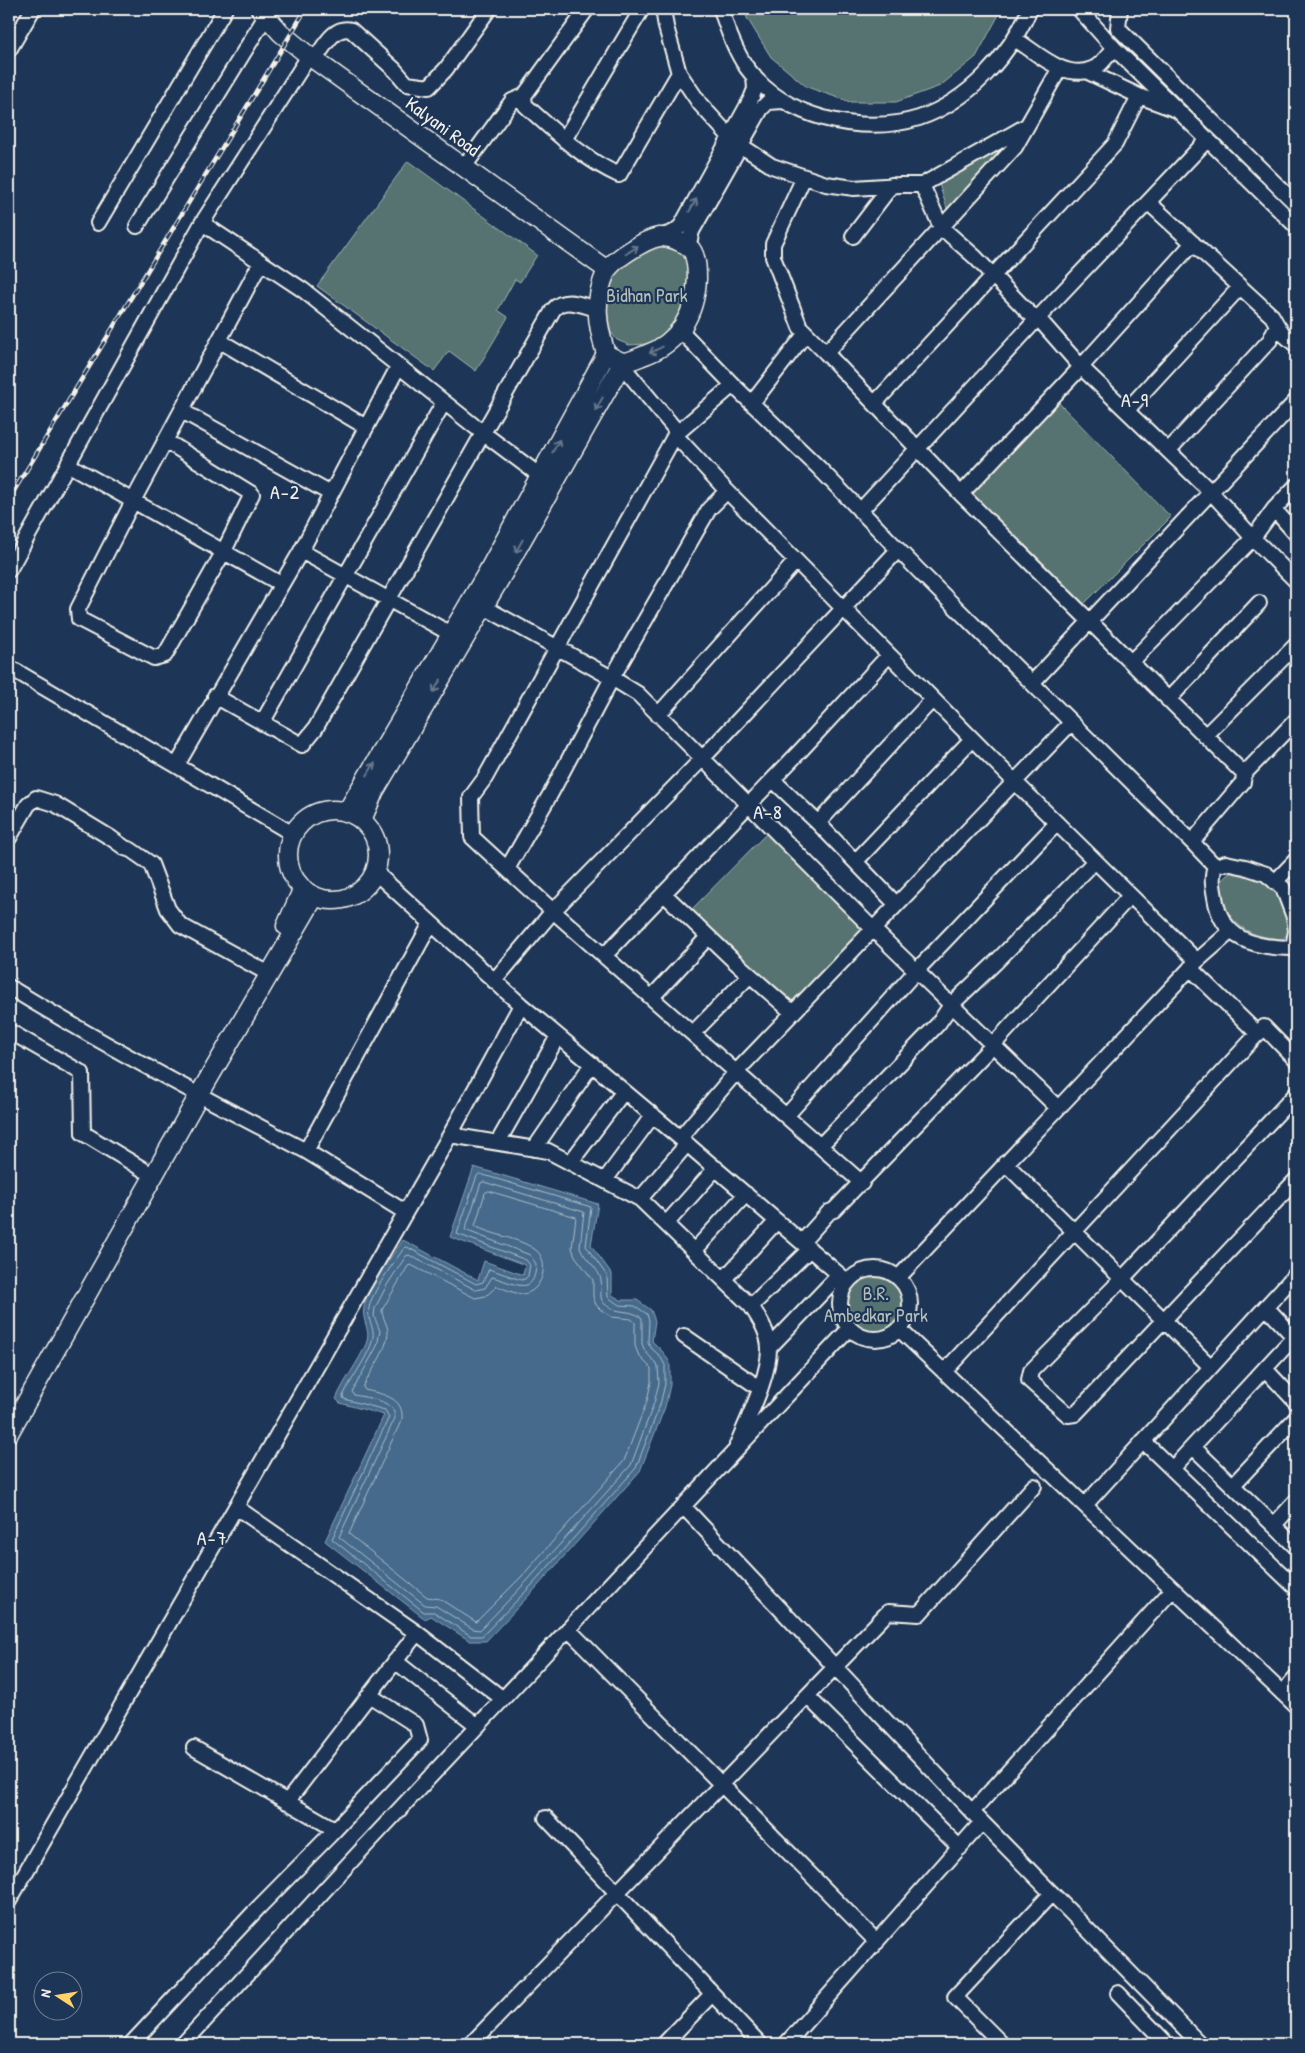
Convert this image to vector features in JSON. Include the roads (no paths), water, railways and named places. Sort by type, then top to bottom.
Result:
[{"type":"main road","name":"Kalyani Road","points":[[263,12],[281,33],[312,57],[607,270]]},
{"type":"main road","points":[[354,816],[374,792],[478,603],[623,362],[658,351],[681,331],[690,316],[696,283],[696,264],[690,249],[675,240],[660,237],[642,244],[624,255],[607,270],[600,290],[597,309],[600,333],[606,354],[540,475],[478,603],[451,634],[354,816]]},
{"type":"main road","points":[[606,354],[623,362]]},
{"type":"main road","points":[[334,809],[354,816],[371,830],[377,842],[378,856],[374,872],[368,884],[356,893],[343,899],[328,900],[309,892],[295,878],[289,864],[288,849],[293,834],[300,824],[310,816],[322,811],[334,809]]},
{"type":"main road","points":[[9,1413],[144,1170],[196,1093],[262,970],[309,892]]},
{"type":"main road","points":[[9,1433],[309,892]]},
{"type":"street","points":[[9,50],[33,9]]},
{"type":"street","points":[[98,223],[225,9]]},
{"type":"street","points":[[9,570],[202,223],[312,57],[337,30],[344,28],[351,30],[395,70],[407,84],[429,87],[446,69],[489,9]]},
{"type":"street","points":[[464,167],[512,101],[524,96],[588,9]]},
{"type":"street","points":[[564,140],[642,9]]},
{"type":"street","points":[[663,9],[679,73],[700,104],[736,141],[772,166],[826,184],[854,188],[922,185],[1028,125]]},
{"type":"street","points":[[722,9],[731,38],[746,67],[783,101],[828,119],[861,125],[886,124],[919,118],[962,94],[988,71],[1015,39],[1030,9]]},
{"type":"street","points":[[1079,9],[1114,48],[1296,226]]},
{"type":"street","points":[[1118,28],[1120,9]]},
{"type":"street","points":[[136,226],[263,12]]},
{"type":"street","points":[[1094,25],[1118,28],[1296,204]]},
{"type":"street","points":[[1015,39],[1060,68],[1071,71],[1086,71],[1097,66],[1114,48]]},
{"type":"street","points":[[826,353],[1015,147],[1060,68]]},
{"type":"street","points":[[1086,71],[1139,96],[1179,111]]},
{"type":"street","points":[[524,96],[524,105],[564,140],[603,168],[619,175],[679,73]]},
{"type":"street","points":[[690,249],[689,243],[692,231],[736,141],[754,94],[754,76]]},
{"type":"street","points":[[875,403],[994,277],[1115,144],[1139,96]]},
{"type":"street","points":[[660,237],[674,232],[681,226],[736,141],[765,104],[783,101]]},
{"type":"street","points":[[860,511],[1038,318],[1208,139]]},
{"type":"street","points":[[804,177],[780,224],[773,244],[773,257],[800,327],[919,448],[961,494],[1244,774]]},
{"type":"street","points":[[853,236],[892,185]]},
{"type":"street","points":[[922,185],[941,227],[1029,313],[1038,318],[1081,367],[1169,450],[1211,492],[1252,538],[1296,581]]},
{"type":"street","points":[[1148,202],[1272,316],[1283,334],[1296,345]]},
{"type":"street","points":[[202,223],[303,290],[398,367],[540,475]]},
{"type":"street","points":[[961,494],[1081,367],[1193,243]]},
{"type":"street","points":[[166,441],[252,494],[224,551],[165,655],[154,658],[78,619],[78,609],[133,501],[261,262]]},
{"type":"street","points":[[1127,410],[1240,286]]},
{"type":"street","points":[[215,696],[302,745],[315,728],[544,324],[558,304],[565,301],[597,309]]},
{"type":"street","points":[[1169,450],[1270,340],[1276,325]]},
{"type":"street","points":[[681,331],[732,385],[1214,866]]},
{"type":"street","points":[[752,403],[806,333]]},
{"type":"street","points":[[220,341],[366,427]]},
{"type":"street","points":[[623,362],[625,369],[675,428],[675,435],[727,491],[1130,896],[1258,1034]]},
{"type":"street","points":[[177,765],[215,696],[301,551],[398,367]]},
{"type":"street","points":[[732,385],[675,435],[650,478],[485,778],[471,796],[472,837],[553,911],[862,1183]]},
{"type":"street","points":[[1032,684],[1296,401]]},
{"type":"street","points":[[262,723],[344,575],[444,402]]},
{"type":"street","points":[[182,411],[331,494]]},
{"type":"street","points":[[69,465],[281,584]]},
{"type":"street","points":[[1130,662],[1252,538],[1274,509],[1296,486]]},
{"type":"street","points":[[507,869],[551,793],[612,678],[710,510],[727,491]]},
{"type":"street","points":[[1274,509],[1296,534]]},
{"type":"street","points":[[494,980],[553,911],[702,759],[898,550]]},
{"type":"street","points":[[301,551],[451,634]]},
{"type":"street","points":[[658,715],[796,561]]},
{"type":"street","points":[[1168,700],[1259,602]]},
{"type":"street","points":[[478,603],[638,694],[873,930],[1058,1108]]},
{"type":"street","points":[[1205,736],[1296,645]]},
{"type":"street","points":[[604,956],[890,655]]},
{"type":"street","points":[[9,667],[293,834]]},
{"type":"street","points":[[818,823],[932,699]]},
{"type":"street","points":[[1192,842],[1243,782],[1244,774],[1296,720]]},
{"type":"street","points":[[640,1199],[736,1071],[1071,723]]},
{"type":"street","points":[[856,862],[972,739]]},
{"type":"street","points":[[773,780],[818,823],[896,904]]},
{"type":"street","points":[[9,838],[28,805],[36,798],[55,804],[151,864],[168,909],[180,925],[262,970]]},
{"type":"street","points":[[787,1115],[916,971],[1057,823]]},
{"type":"street","points":[[1275,882],[1296,860]]},
{"type":"street","points":[[820,1146],[938,1024],[951,1005],[1095,861]]},
{"type":"street","points":[[1226,863],[1245,867],[1266,874],[1283,888],[1294,917],[1296,931],[1295,949],[1274,948],[1241,939],[1230,932],[1216,904],[1212,875],[1214,866],[1226,863]]},
{"type":"street","points":[[374,872],[520,1005],[684,1141],[844,1278]]},
{"type":"street","points":[[664,894],[708,937],[793,1012]]},
{"type":"street","points":[[751,1306],[806,1246],[830,1212],[862,1183],[993,1045],[1130,896]]},
{"type":"street","points":[[306,1151],[431,923]]},
{"type":"street","points":[[898,1278],[1194,964],[1230,932]]},
{"type":"street","points":[[652,997],[708,937]]},
{"type":"street","points":[[693,1033],[750,975]]},
{"type":"street","points":[[9,987],[52,1014],[306,1151],[405,1212]]},
{"type":"street","points":[[9,1901],[450,1135],[520,1005]]},
{"type":"street","points":[[944,1372],[1264,1027],[1296,1060]]},
{"type":"street","points":[[9,1031],[82,1073],[83,1133],[144,1170]]},
{"type":"street","points":[[498,1142],[558,1036]]},
{"type":"street","points":[[534,1149],[592,1064]]},
{"type":"street","points":[[570,1163],[624,1091]]},
{"type":"street","points":[[1296,1094],[1122,1279],[1031,1370],[1029,1380],[1068,1415],[1075,1414],[1296,1180]]},
{"type":"street","points":[[605,1180],[653,1115]]},
{"type":"street","points":[[450,1135],[548,1151],[640,1199],[751,1306],[764,1325],[769,1348],[761,1384],[735,1451]]},
{"type":"street","points":[[1005,1163],[1211,1367]]},
{"type":"street","points":[[666,1224],[716,1168]]},
{"type":"street","points":[[694,1251],[746,1194]]},
{"type":"street","points":[[724,1279],[777,1221]]},
{"type":"street","points":[[769,1348],[844,1278],[869,1269],[888,1271],[898,1278],[906,1288],[910,1306],[906,1318],[899,1329],[888,1336],[874,1338],[861,1336],[850,1328],[844,1317],[841,1305],[844,1278]]},
{"type":"street","points":[[1085,1505],[1296,1274]]},
{"type":"street","points":[[1172,1469],[1295,1338],[1266,1307]]},
{"type":"street","points":[[183,2044],[850,1328]]},
{"type":"street","points":[[899,1329],[1296,1706]]},
{"type":"street","points":[[684,1336],[754,1385],[761,1384]]},
{"type":"street","points":[[1265,1369],[1296,1402]]},
{"type":"street","points":[[1233,1485],[1296,1418]]},
{"type":"street","points":[[1143,1441],[1294,1580]]},
{"type":"street","points":[[1193,1448],[1296,1547]]},
{"type":"street","points":[[471,2044],[888,1612],[919,1614],[1034,1486]]},
{"type":"street","points":[[1274,1525],[1296,1501]]},
{"type":"street","points":[[684,1506],[972,1812],[1200,2044]]},
{"type":"street","points":[[236,1507],[417,1633],[503,1699]]},
{"type":"street","points":[[972,1812],[1173,1589]]},
{"type":"street","points":[[568,1629],[877,1942]]},
{"type":"street","points":[[286,1802],[417,1633]]},
{"type":"street","points":[[395,1661],[478,1726]]},
{"type":"street","points":[[1282,1693],[1296,1677]]},
{"type":"street","points":[[132,2044],[259,1907],[420,1740],[416,1725],[369,1695]]},
{"type":"street","points":[[807,1696],[960,1848]]},
{"type":"street","points":[[194,1748],[331,1827],[331,1834]]},
{"type":"street","points":[[546,1818],[760,2044]]},
{"type":"street","points":[[786,2044],[982,1822]]},
{"type":"street","points":[[1002,2044],[955,1998],[1052,1894]]},
{"type":"street","points":[[1118,1993],[1168,2044]]},
{"type":"street","points":[[664,2044],[712,1994]]},
{"type":"water","points":[[474,1167],[598,1204],[591,1245],[612,1274],[612,1295],[621,1300],[637,1300],[651,1310],[655,1321],[652,1341],[664,1353],[670,1363],[670,1385],[665,1407],[640,1471],[486,1641],[470,1641],[431,1616],[425,1619],[325,1541],[384,1415],[340,1403],[336,1399],[368,1339],[363,1312],[366,1299],[381,1272],[403,1240],[478,1280],[484,1261],[523,1275],[525,1265],[450,1237]]},
{"type":"railway","points":[[9,499],[306,9]]},
{"type":"district","name":"A-9","points":[[1135,400]]},
{"type":"district","name":"A-2","points":[[285,492]]},
{"type":"district","name":"A-8","points":[[768,812]]},
{"type":"district","name":"A-7","points":[[212,1538]]},
{"type":"park label","name":"Bidhan Park","points":[[647,295]]},
{"type":"park label","name":"B.R. Ambedkar Park","points":[[876,1304]]}]
